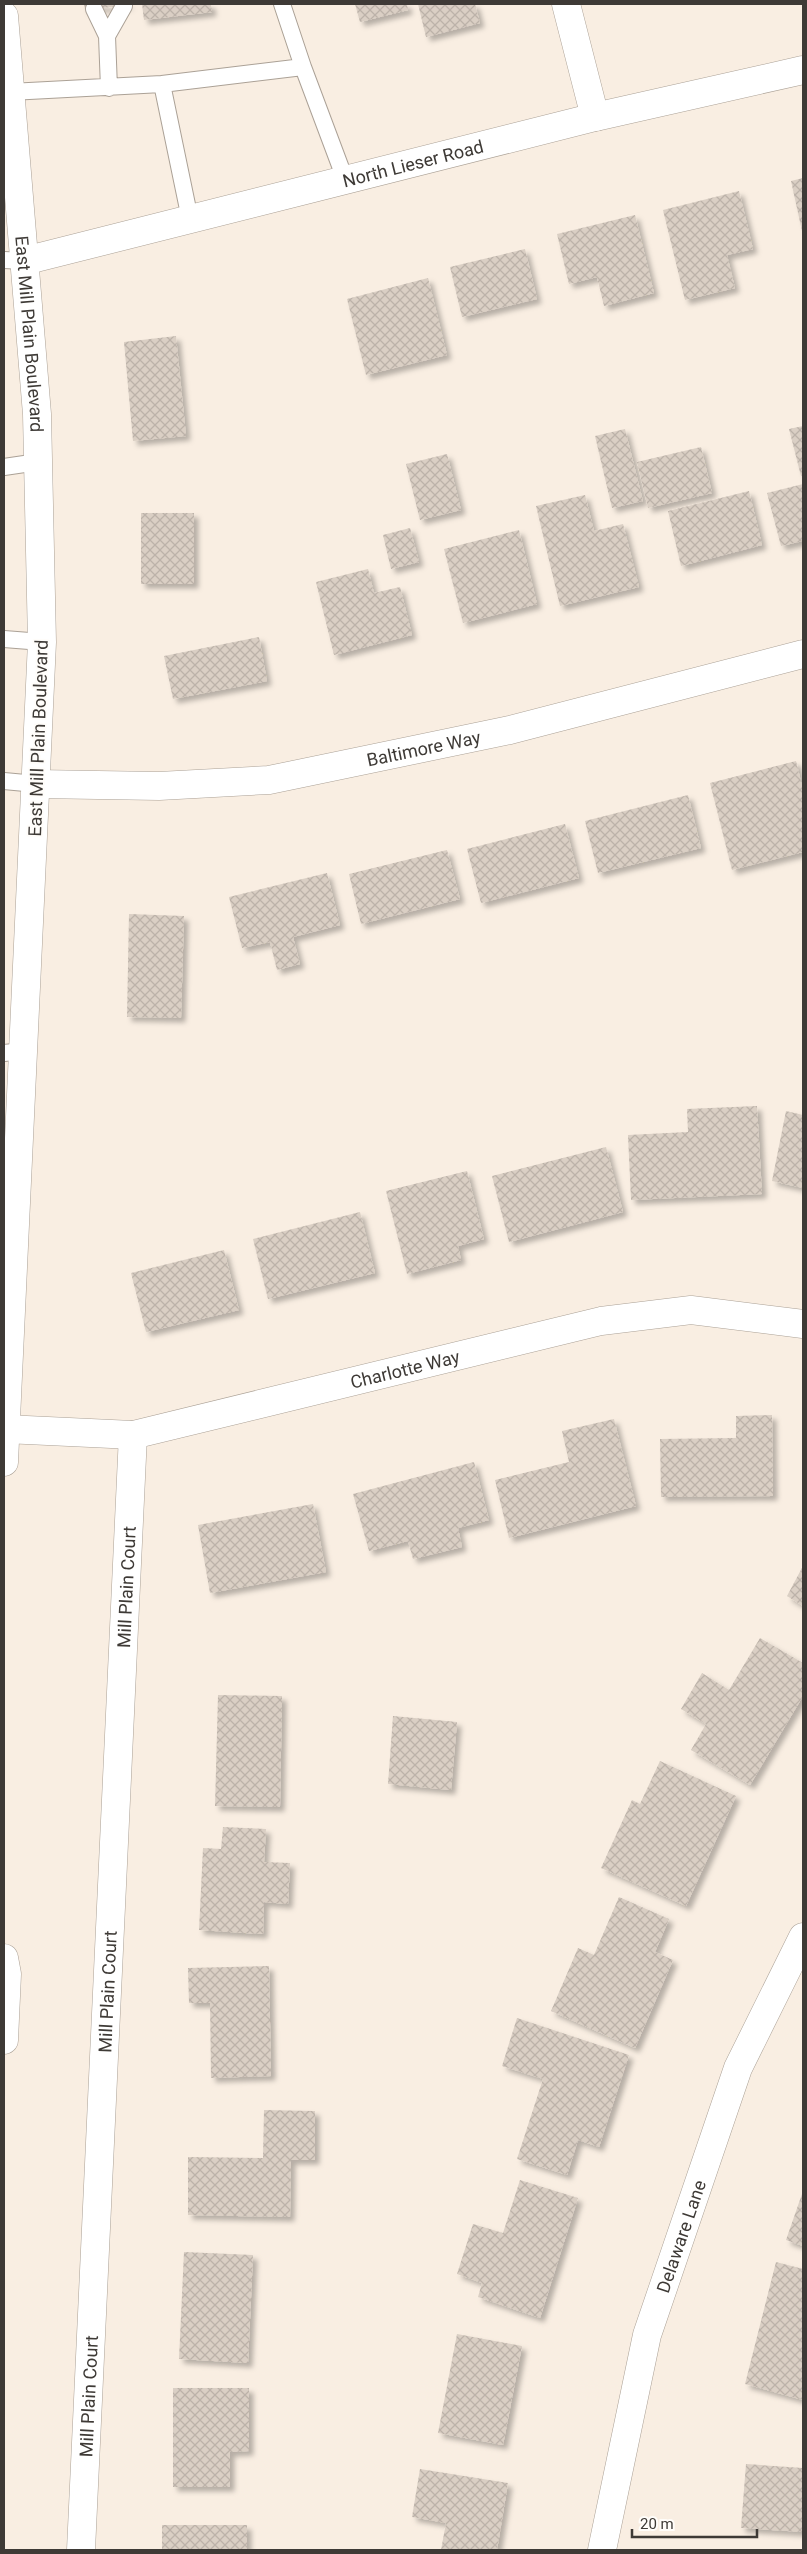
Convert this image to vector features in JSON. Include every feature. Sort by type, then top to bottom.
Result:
[{"type":"street","points":[[566,4],[595,117]]},
{"type":"street","name":"East Mill Plain Boulevard","points":[[4,16],[10,92],[14,260],[33,355],[38,462],[42,642],[36,784],[14,1052],[4,1462]]},
{"type":"street","name":"North Lieser Road","points":[[14,260],[190,219],[595,117],[803,70]]},
{"type":"street","name":"Baltimore Way","points":[[36,784],[159,786],[269,780],[510,730],[803,654]]},
{"type":"street","name":"Charlotte Way","points":[[5,1429],[133,1435],[601,1321],[691,1310],[803,1324]]},
{"type":"street","name":"Mill Plain Court","points":[[81,2550],[133,1435]]},
{"type":"street","name":"Delaware Lane","points":[[602,2550],[647,2335],[738,2068],[803,1938]]},
{"type":"street","points":[[4,1958],[7,1974],[4,2040]]},
{"type":"lane","points":[[282,4],[345,180]]},
{"type":"lane","points":[[107,36],[124,6]]},
{"type":"lane","points":[[94,9],[107,36],[109,88]]},
{"type":"lane","points":[[10,92],[162,84],[303,67]]},
{"type":"lane","points":[[162,84],[190,219]]},
{"type":"lane","points":[[4,467],[38,462]]},
{"type":"lane","points":[[4,639],[42,642]]},
{"type":"lane","points":[[4,781],[36,784]]},
{"type":"building","points":[[84,4],[129,4],[129,5],[85,10]]},
{"type":"building","points":[[142,4],[211,4],[212,12],[144,20]]},
{"type":"building","points":[[355,4],[407,4],[408,10],[360,22]]},
{"type":"building","points":[[418,4],[475,4],[480,23],[426,37]]},
{"type":"building","points":[[803,178],[803,231],[802,231],[791,181]]},
{"type":"building","points":[[739,191],[753,249],[727,255],[735,288],[685,300],[663,210]]},
{"type":"building","points":[[635,215],[654,293],[604,306],[597,277],[569,284],[557,234]]},
{"type":"building","points":[[525,249],[537,299],[462,317],[450,267]]},
{"type":"building","points":[[428,278],[447,355],[366,375],[347,299]]},
{"type":"building","points":[[176,336],[186,436],[133,441],[124,342]]},
{"type":"building","points":[[803,426],[803,476],[801,476],[789,429]]},
{"type":"building","points":[[625,429],[643,501],[612,508],[595,436]]},
{"type":"building","points":[[701,447],[712,493],[648,508],[637,462]]},
{"type":"building","points":[[447,454],[461,510],[420,520],[406,464]]},
{"type":"building","points":[[803,484],[803,541],[781,546],[767,493]]},
{"type":"building","points":[[749,491],[762,545],[681,566],[668,511]]},
{"type":"building","points":[[585,495],[594,531],[623,524],[639,587],[560,606],[536,506]]},
{"type":"building","points":[[141,513],[194,513],[194,584],[141,584]]},
{"type":"building","points":[[410,528],[419,562],[391,569],[383,535]]},
{"type":"building","points":[[519,530],[537,604],[463,623],[444,549]]},
{"type":"building","points":[[368,569],[374,593],[400,587],[412,635],[334,655],[316,582]]},
{"type":"building","points":[[259,637],[267,681],[173,699],[164,656]]},
{"type":"building","points":[[796,761],[803,790],[803,852],[732,870],[710,783]]},
{"type":"building","points":[[688,795],[701,848],[598,873],[585,821]]},
{"type":"building","points":[[565,824],[579,878],[481,903],[467,849]]},
{"type":"building","points":[[447,850],[460,899],[361,924],[349,874]]},
{"type":"building","points":[[327,873],[340,925],[293,937],[300,964],[277,970],[270,942],[242,948],[229,897]]},
{"type":"building","points":[[129,914],[184,916],[181,1018],[127,1017]]},
{"type":"building","points":[[757,1106],[762,1194],[631,1200],[628,1135],[688,1132],[687,1109]]},
{"type":"building","points":[[786,1111],[803,1115],[803,1188],[772,1181]]},
{"type":"building","points":[[606,1147],[623,1212],[509,1242],[492,1176]]},
{"type":"building","points":[[467,1171],[484,1239],[458,1246],[461,1260],[407,1274],[386,1191]]},
{"type":"building","points":[[360,1212],[375,1273],[268,1299],[253,1239]]},
{"type":"building","points":[[224,1250],[239,1310],[146,1332],[131,1273]]},
{"type":"building","points":[[772,1415],[773,1496],[661,1497],[660,1439],[736,1438],[736,1416]]},
{"type":"building","points":[[614,1419],[636,1506],[509,1538],[495,1480],[569,1462],[562,1431]]},
{"type":"building","points":[[474,1462],[489,1520],[458,1528],[462,1547],[413,1559],[408,1541],[369,1551],[353,1494]]},
{"type":"building","points":[[313,1504],[326,1572],[210,1593],[198,1525]]},
{"type":"building","points":[[803,1566],[803,1606],[787,1596]]},
{"type":"building","points":[[760,1638],[803,1663],[803,1696],[750,1785],[691,1750],[706,1724],[681,1709],[702,1673],[729,1690]]},
{"type":"building","points":[[218,1695],[282,1696],[280,1807],[215,1806]]},
{"type":"building","points":[[393,1716],[457,1722],[451,1790],[388,1784]]},
{"type":"building","points":[[660,1761],[736,1796],[686,1906],[601,1868],[632,1800],[640,1804]]},
{"type":"building","points":[[223,1827],[266,1829],[264,1862],[290,1863],[288,1904],[264,1902],[263,1934],[199,1930],[203,1848],[221,1849]]},
{"type":"building","points":[[619,1897],[669,1919],[655,1952],[673,1960],[635,2048],[551,2011],[578,1948],[594,1955]]},
{"type":"building","points":[[269,1966],[271,2076],[211,2078],[210,2003],[189,2003],[188,1968]]},
{"type":"building","points":[[517,2018],[629,2055],[599,2147],[578,2140],[567,2175],[517,2159],[543,2079],[502,2066]]},
{"type":"building","points":[[264,2110],[315,2111],[315,2160],[291,2160],[290,2217],[188,2215],[188,2157],[263,2158]]},
{"type":"building","points":[[520,2180],[578,2198],[540,2318],[478,2297],[482,2283],[457,2274],[473,2224],[503,2233]]},
{"type":"building","points":[[803,2191],[803,2246],[786,2240]]},
{"type":"building","points":[[184,2252],[253,2255],[248,2363],[179,2359]]},
{"type":"building","points":[[776,2262],[803,2269],[803,2400],[745,2384]]},
{"type":"building","points":[[457,2334],[522,2346],[503,2445],[438,2433]]},
{"type":"building","points":[[173,2388],[249,2388],[249,2451],[230,2452],[230,2487],[173,2487]]},
{"type":"building","points":[[746,2464],[803,2468],[803,2532],[741,2528]]},
{"type":"building","points":[[420,2469],[508,2483],[497,2550],[441,2550],[446,2523],[412,2517]]},
{"type":"building","points":[[162,2525],[247,2525],[247,2550],[162,2550]]}]
